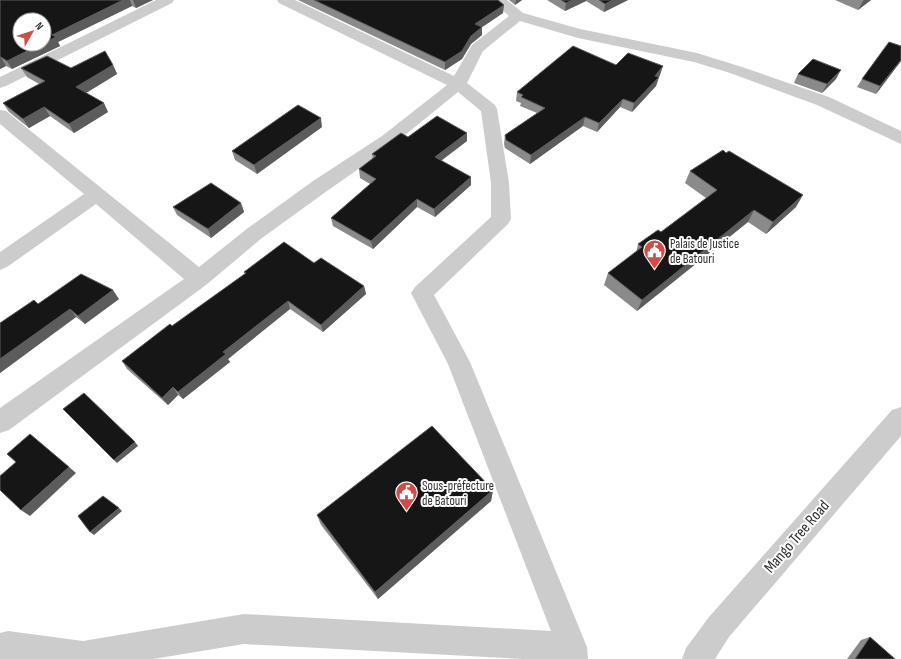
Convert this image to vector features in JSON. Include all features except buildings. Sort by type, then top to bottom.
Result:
[{"type":"street","points":[[0,83],[167,0]]},
{"type":"street","points":[[0,648],[8,646],[83,656],[244,629],[573,653],[459,362],[422,293],[501,218],[500,183],[489,109],[458,84],[284,0]]},
{"type":"street","points":[[498,0],[518,16],[578,33],[697,58],[736,70],[823,101],[901,138]]},
{"type":"street","points":[[0,422],[199,279],[255,233],[320,186],[388,140],[458,84],[476,48],[518,16]]},
{"type":"street","points":[[0,115],[199,279]]},
{"type":"street","points":[[0,262],[97,194]]},
{"type":"street","name":"Mango Tree Road","points":[[697,659],[719,628],[901,418]]},
{"type":"place","name":"Palais de Justice de Batouri","points":[[655,270]]},
{"type":"place","name":"Sous-préfecture de Batouri","points":[[407,512]]}]
